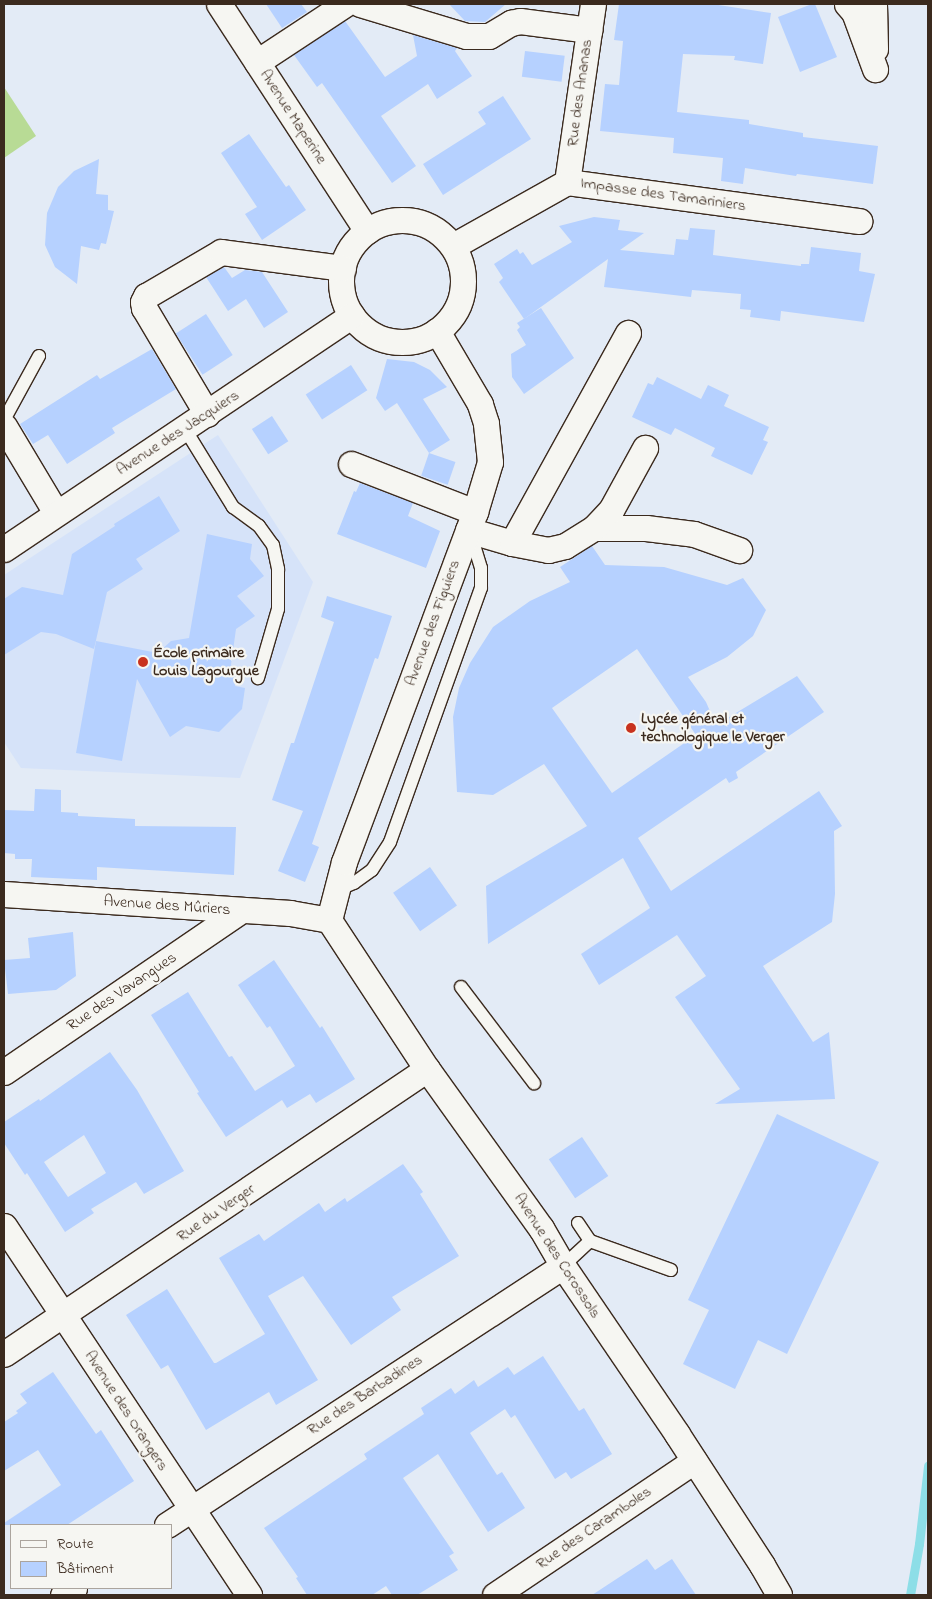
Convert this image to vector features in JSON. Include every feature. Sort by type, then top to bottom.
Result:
[{"type":"street","name":"Avenue Maperine","points":[[219,4],[367,231]]},
{"type":"street","points":[[257,62],[345,4]]},
{"type":"street","points":[[360,4],[466,36],[489,36],[520,21],[589,30]]},
{"type":"street","name":"Rue des Ananas","points":[[568,182],[593,4]]},
{"type":"street","points":[[847,4],[854,12],[875,69],[874,4]]},
{"type":"street","name":"Impasse des Tamariniers","points":[[453,246],[568,182],[859,221]]},
{"type":"street","points":[[404,220],[422,223],[440,232],[453,246],[461,263],[464,282],[460,301],[452,318],[437,331],[420,339],[401,342],[382,338],[365,329],[352,315],[344,301],[341,284],[343,268],[348,254],[356,241],[367,231],[385,223],[404,220]]},
{"type":"street","points":[[207,414],[144,308],[143,302],[146,296],[221,252],[343,268]]},
{"type":"street","name":"Avenue des Jacquiers","points":[[4,549],[352,315]]},
{"type":"street","name":"Avenue des Figuiers","points":[[329,920],[335,891],[472,521],[490,462],[486,423],[480,404],[437,331]]},
{"type":"street","points":[[512,543],[628,333]]},
{"type":"street","points":[[4,426],[56,513]]},
{"type":"street","points":[[351,464],[472,521],[512,543],[548,550],[565,546],[594,528],[611,510],[645,448]]},
{"type":"street","points":[[594,528],[646,528],[694,534],[739,550]]},
{"type":"street","name":"Avenue des Mûriers","points":[[4,894],[290,913],[329,920]]},
{"type":"street","name":"Rue des Vavangues","points":[[4,1072],[240,911]]},
{"type":"street","name":"Avenue des Corossols","points":[[329,920],[427,1069],[541,1228],[563,1266],[694,1461],[762,1565],[779,1595]]},
{"type":"street","name":"Rue du Verger","points":[[4,1354],[427,1069]]},
{"type":"street","name":"Avenue des Orangers","points":[[4,1226],[249,1595]]},
{"type":"street","name":"Rue des Barbadines","points":[[168,1524],[563,1266]]},
{"type":"street","name":"Rue des Caramboles","points":[[495,1595],[694,1461]]},
{"type":"lane","points":[[4,420],[38,356]]},
{"type":"lane","points":[[185,429],[233,507],[259,526],[273,545],[278,569],[278,609],[258,678]]},
{"type":"lane","points":[[335,891],[354,883],[372,870],[394,833],[481,588],[480,568],[472,521]]},
{"type":"lane","points":[[461,987],[534,1083]]},
{"type":"lane","points":[[578,1223],[590,1241],[671,1270]]},
{"type":"lane","points":[[563,1266],[590,1241]]},
{"type":"shaded area","name":"École primaire Louis Lagourgue","points":[[218,435],[313,582],[240,778],[21,768],[4,742],[4,575]]},
{"type":"green space","points":[[4,87],[36,136],[4,158]]},
{"type":"building","points":[[266,4],[301,4],[307,12],[282,28]]},
{"type":"building","points":[[449,4],[506,4],[485,22],[465,21]]},
{"type":"building","points":[[619,4],[712,4],[771,13],[763,64],[734,60],[735,56],[683,54],[677,112],[749,120],[749,124],[803,133],[803,137],[878,146],[873,184],[797,174],[796,176],[745,168],[743,184],[721,181],[723,158],[673,153],[674,138],[600,131],[605,84],[619,85],[623,41],[614,40]]},
{"type":"building","points":[[815,4],[837,57],[800,72],[778,17]]},
{"type":"building","points":[[345,21],[385,77],[417,56],[413,35],[457,48],[455,51],[472,76],[437,99],[428,84],[381,116],[416,166],[392,183],[322,83],[317,87],[294,55]]},
{"type":"building","points":[[525,51],[565,56],[562,82],[522,77]]},
{"type":"building","points":[[503,96],[531,139],[443,195],[423,164],[486,124],[478,112]]},
{"type":"building","points":[[249,134],[286,187],[289,185],[306,210],[262,240],[245,214],[257,207],[221,153]]},
{"type":"building","points":[[99,159],[96,194],[108,195],[108,210],[114,211],[106,244],[101,243],[99,250],[81,246],[77,284],[55,267],[45,245],[47,213],[58,187],[74,171]]},
{"type":"building","points":[[594,217],[620,220],[618,230],[644,233],[620,250],[674,255],[676,239],[688,240],[690,228],[715,230],[713,255],[801,266],[801,264],[809,264],[811,247],[861,253],[859,271],[875,274],[864,322],[781,311],[780,321],[750,317],[751,310],[740,309],[741,294],[692,290],[691,297],[604,287],[608,259],[524,319],[499,282],[503,278],[494,264],[517,249],[520,254],[523,252],[532,265],[572,242],[559,226]]},
{"type":"building","points":[[224,267],[232,278],[245,270],[262,272],[288,312],[264,328],[246,299],[228,311],[206,277]]},
{"type":"building","points":[[541,308],[574,358],[524,394],[512,377],[511,354],[526,345],[517,330],[520,327],[517,323]]},
{"type":"building","points":[[206,314],[233,355],[202,375],[176,334]]},
{"type":"building","points":[[152,349],[176,389],[112,428],[115,433],[67,464],[48,435],[33,444],[20,424],[97,375],[100,379]]},
{"type":"building","points":[[387,359],[414,362],[430,370],[447,387],[423,399],[450,440],[429,453],[397,403],[385,411],[376,398]]},
{"type":"building","points":[[351,365],[367,390],[322,420],[306,394]]},
{"type":"building","points":[[657,377],[701,399],[708,385],[729,395],[724,406],[769,427],[763,440],[768,442],[752,475],[711,456],[715,448],[675,428],[671,435],[632,417],[648,383],[653,385]]},
{"type":"building","points":[[272,416],[288,441],[268,454],[252,429]]},
{"type":"building","points":[[429,453],[455,462],[448,485],[421,476]]},
{"type":"building","points":[[360,483],[413,503],[408,516],[440,531],[426,568],[337,534],[354,491],[356,492]]},
{"type":"building","points":[[159,496],[180,531],[136,559],[143,569],[107,592],[94,649],[56,634],[41,632],[4,655],[4,599],[22,587],[63,595],[72,554],[115,526],[114,524]]},
{"type":"building","points":[[207,534],[252,544],[250,559],[264,576],[237,596],[255,616],[236,629],[230,672],[237,673],[235,686],[245,688],[242,709],[219,732],[186,726],[170,737],[137,679],[122,761],[76,753],[96,641],[158,653],[171,641],[189,638]]},
{"type":"building","points":[[592,546],[605,565],[664,567],[727,585],[743,578],[766,610],[753,636],[727,657],[688,677],[706,702],[716,725],[797,676],[824,712],[736,772],[738,778],[729,783],[726,778],[638,838],[671,891],[819,791],[842,826],[834,831],[835,894],[832,922],[763,966],[813,1042],[829,1032],[835,1099],[715,1104],[740,1089],[675,997],[706,976],[677,935],[599,985],[581,954],[650,908],[623,858],[488,944],[486,886],[587,826],[544,764],[493,795],[457,792],[453,717],[459,688],[470,663],[493,627],[530,601],[570,582],[560,567]],"holes":[[[637,649],[696,735],[612,793],[552,708]]]},
{"type":"building","points":[[327,596],[392,616],[378,659],[375,658],[312,844],[319,847],[305,882],[278,871],[303,811],[272,800],[291,743],[294,743],[334,622],[321,617]]},
{"type":"building","points":[[35,789],[61,790],[61,812],[78,813],[78,816],[135,819],[135,826],[236,827],[234,875],[97,867],[97,880],[31,877],[32,859],[15,859],[15,854],[4,853],[4,810],[34,811]]},
{"type":"building","points":[[430,867],[457,906],[420,931],[393,893]]},
{"type":"building","points":[[73,932],[76,976],[56,990],[8,994],[4,960],[30,958],[28,938]]},
{"type":"building","points":[[274,960],[320,1028],[322,1026],[355,1079],[316,1103],[310,1094],[287,1108],[282,1100],[226,1137],[197,1093],[199,1092],[151,1015],[188,992],[229,1057],[232,1056],[255,1091],[295,1066],[270,1026],[267,1028],[238,985]]},
{"type":"building","points":[[110,1052],[137,1090],[184,1171],[144,1194],[136,1182],[91,1209],[94,1213],[65,1232],[27,1173],[25,1175],[4,1143],[4,1122],[39,1099],[40,1101]],"holes":[[[84,1135],[106,1173],[68,1197],[44,1162]]]},
{"type":"building","points":[[777,1114],[879,1162],[787,1354],[758,1340],[735,1389],[683,1364],[709,1310],[688,1300]]},
{"type":"building","points":[[582,1137],[608,1176],[575,1198],[549,1159]]},
{"type":"building","points":[[403,1164],[423,1192],[420,1194],[459,1256],[392,1297],[401,1310],[351,1345],[303,1276],[268,1296],[318,1380],[276,1405],[269,1392],[206,1430],[168,1365],[161,1369],[126,1315],[167,1289],[214,1363],[216,1363],[265,1334],[219,1258],[259,1234],[264,1241],[319,1203],[325,1212],[345,1198],[347,1202]]},
{"type":"building","points":[[543,1356],[579,1411],[584,1408],[612,1454],[571,1479],[566,1472],[555,1479],[515,1415],[511,1418],[505,1409],[470,1433],[497,1475],[502,1472],[525,1508],[488,1532],[438,1454],[403,1478],[454,1553],[449,1556],[458,1570],[417,1595],[392,1595],[386,1586],[372,1595],[307,1595],[296,1578],[298,1577],[264,1528],[367,1459],[364,1454],[424,1414],[421,1408],[451,1388],[455,1394],[474,1380],[478,1387],[508,1367],[514,1375]]},
{"type":"building","points":[[53,1372],[96,1434],[101,1430],[134,1481],[69,1524],[4,1525],[4,1523],[61,1485],[38,1450],[4,1471],[4,1422],[18,1413],[16,1411],[27,1403],[20,1394]]},
{"type":"building","points":[[647,1559],[655,1570],[672,1559],[696,1595],[592,1595]]},
{"type":"waterway","points":[[910,1595],[919,1544],[928,1466]]},
{"type":"place","name":"École primaire Louis Lagourgue","points":[[143,662]]},
{"type":"place","name":"Lycée général et technologique le Verger","points":[[631,728]]}]
